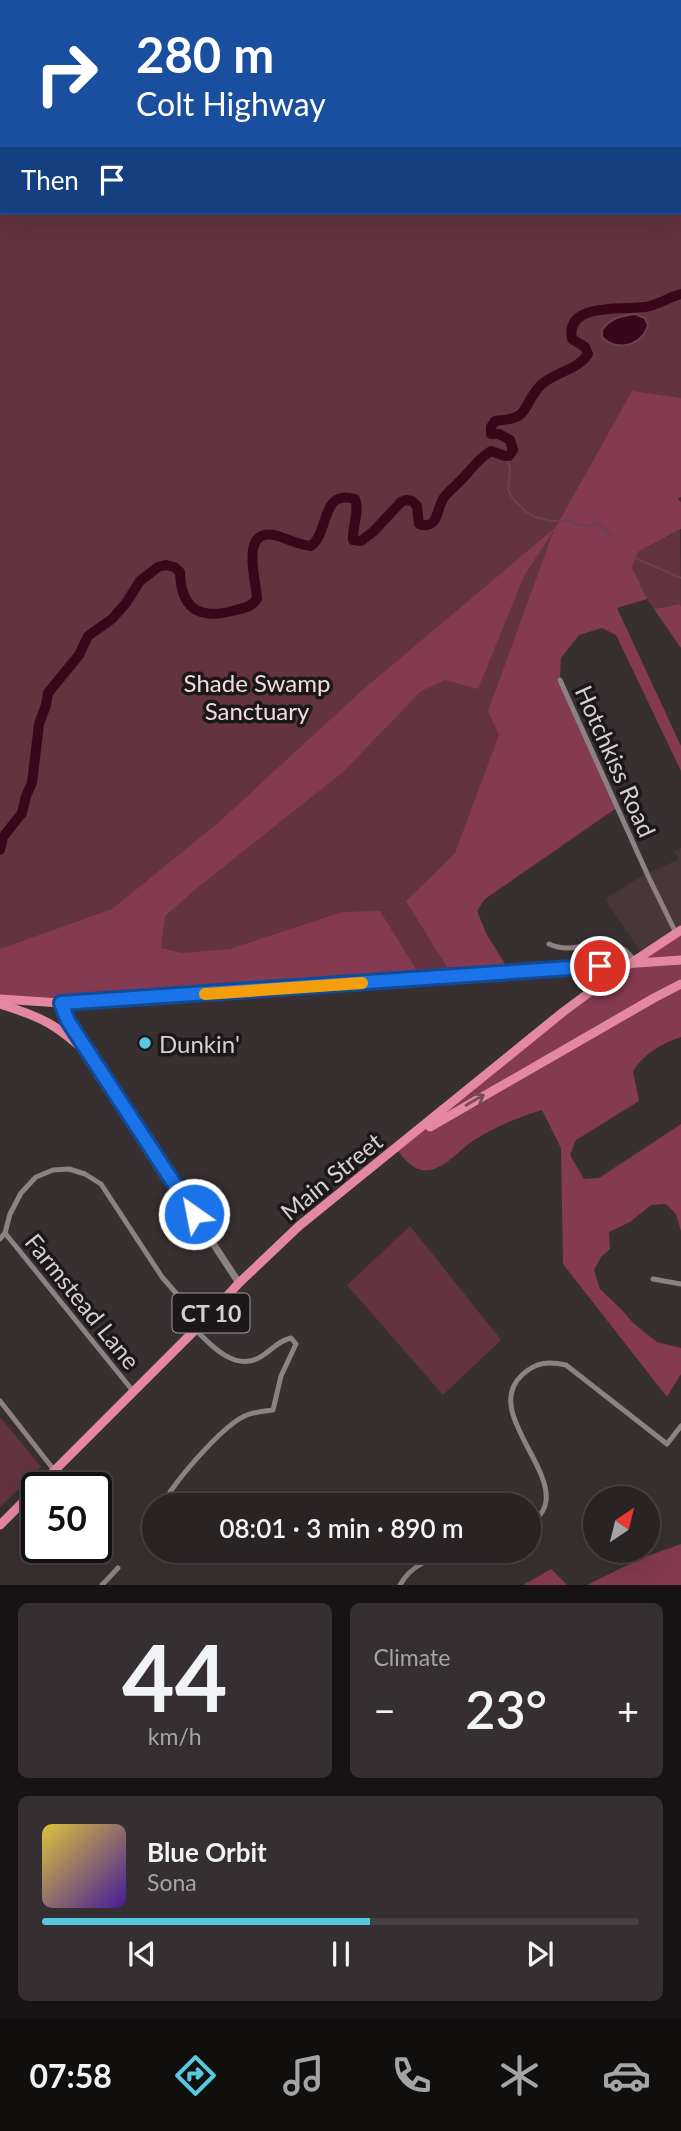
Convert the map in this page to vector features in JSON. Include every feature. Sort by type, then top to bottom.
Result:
[{"type":"highway","name":"Main Street","points":[[0,1525],[239,1283],[299,1226],[563,1012],[678,931]]},
{"type":"highway","points":[[0,1002],[61,1003],[681,960]]},
{"type":"highway","points":[[396,1148],[681,985]]},
{"type":"highway","points":[[0,1002],[52,1024],[72,1038],[90,1056]]},
{"type":"main road","points":[[61,1003],[68,1021],[90,1056],[239,1283]]},
{"type":"street","name":"Hotchkiss Road","points":[[560,680],[649,878],[678,931]]},
{"type":"street","points":[[549,944],[568,948],[615,943],[628,951],[634,960]]},
{"type":"street","name":"Farmstead Lane","points":[[0,1239],[22,1192],[36,1177],[53,1170],[69,1169],[85,1174],[101,1184],[212,1348],[228,1358],[245,1362],[260,1358],[281,1340],[291,1338],[296,1344],[281,1376],[274,1410],[246,1415],[233,1423],[183,1472],[170,1492]]},
{"type":"street","name":"Farmstead Lane","points":[[5,1233],[133,1391]]},
{"type":"street","points":[[653,1279],[681,1284]]},
{"type":"street","points":[[541,1512],[546,1502],[544,1484],[513,1414],[510,1396],[518,1378],[532,1366],[548,1361],[566,1365],[667,1444],[681,1426]]},
{"type":"street","points":[[0,1401],[54,1470]]},
{"type":"street","points":[[400,1585],[409,1572],[422,1563]]},
{"type":"street","points":[[102,1585],[118,1568]]},
{"type":"shaded area","points":[[635,314],[645,318],[648,325],[641,338],[622,346],[602,337],[602,330],[612,320]]},
{"type":"shaded area","points":[[632,391],[681,398],[681,497],[678,499],[681,502],[681,529],[638,552],[632,567],[647,599],[617,608],[681,746],[681,771],[616,635],[602,628],[579,635],[561,658],[560,680],[618,807],[485,899],[477,911],[487,935],[511,973],[453,977],[406,901],[455,853],[499,735],[488,711],[554,530],[524,576],[478,689],[445,680],[421,691],[343,772],[165,916],[161,948],[181,953],[230,949],[342,912],[380,911],[422,979],[61,1003],[0,999],[0,949],[112,909],[218,823],[359,693],[556,527]]},
{"type":"shaded area","points":[[679,604],[681,606],[681,648],[654,609]]},
{"type":"shaded area","points":[[681,848],[681,930],[643,955],[606,901],[608,897],[647,873],[678,860],[674,851]]},
{"type":"shaded area","points":[[681,930],[681,1037],[667,1042],[642,1059],[633,1071],[639,1101],[576,1140],[570,1155],[584,1179],[599,1178],[681,1124],[681,1231],[676,1214],[666,1204],[651,1205],[630,1222],[609,1232],[610,1249],[601,1257],[594,1270],[600,1289],[633,1323],[657,1342],[681,1348],[681,1374],[667,1397],[563,1264],[561,1148],[542,1110],[492,1130],[471,1142],[443,1165],[431,1170],[415,1168],[396,1148],[563,1012]]},
{"type":"shaded area","points":[[681,1544],[681,1585],[587,1585],[632,1563],[660,1563],[660,1552]]},
{"type":"shaded area","points":[[551,1569],[567,1585],[523,1585]]},
{"type":"green space","name":"Shade Swamp Sanctuary","points":[[0,214],[681,214],[681,398],[632,392],[453,977],[0,983]],"holes":[[[630,315],[630,344],[614,345],[601,332],[613,320]]]},
{"type":"green space","points":[[680,530],[681,606],[678,604],[654,609],[632,567],[638,552]]},
{"type":"green space","points":[[410,1226],[501,1340],[443,1395],[347,1285]]},
{"type":"green space","points":[[0,1417],[41,1467],[36,1472],[21,1472],[21,1487],[0,1507]]},
{"type":"waterway","points":[[0,850],[3,837],[22,813],[32,783],[39,724],[48,693],[79,655],[88,636],[112,619],[140,581],[158,567],[174,567],[180,572],[184,594],[193,608],[209,614],[232,611],[249,606],[257,599],[252,559],[257,540],[263,535],[274,535],[311,546],[317,540],[327,514],[336,500],[355,499],[357,509],[353,540],[361,541],[406,500],[417,506],[419,524],[431,524],[445,497],[482,458],[491,451],[509,456],[513,450],[510,440],[499,434],[491,434],[495,421],[519,415],[541,385],[578,364],[588,354],[585,347],[572,339],[572,327],[577,319],[597,310],[650,306],[681,294]]},
{"type":"waterway","points":[[507,456],[510,470],[508,490],[526,512],[551,521],[568,520],[591,526],[596,522],[611,535]]},
{"type":"waterway","points":[[633,557],[681,578]]},
{"type":"slow traffic","points":[[205,994],[362,983]]},
{"type":"place","name":"Dunkin'","points":[[145,1043]]},
{"type":"route","points":[[194,1214],[68,1021],[61,1003],[600,966]]}]
